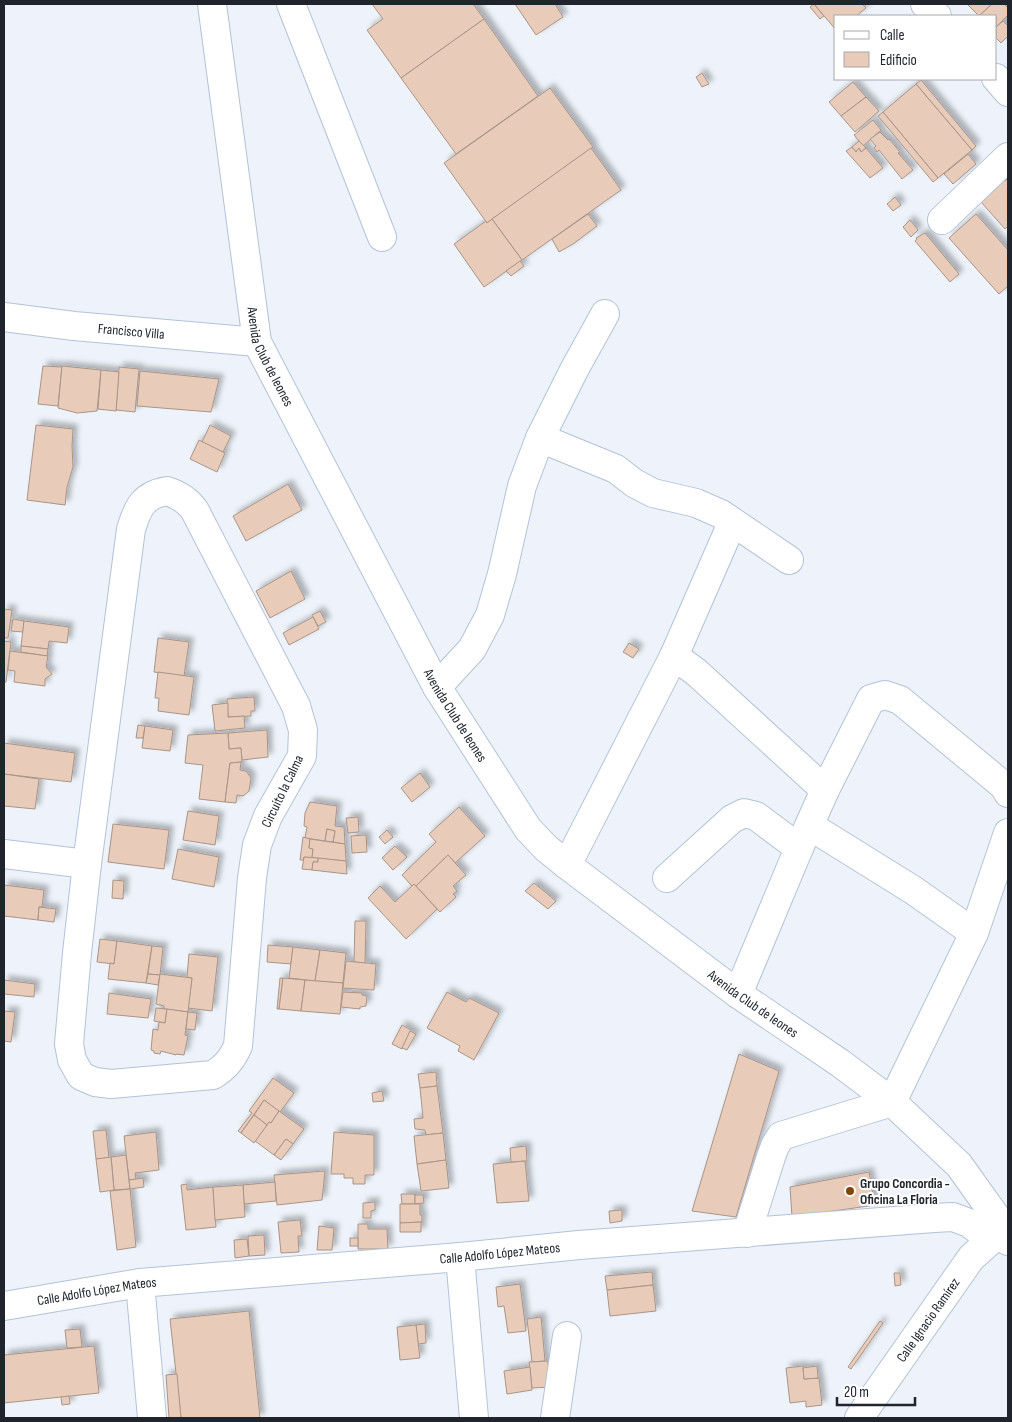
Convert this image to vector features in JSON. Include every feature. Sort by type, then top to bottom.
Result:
[{"type":"street","name":"Avenida Club de leones","points":[[212,4],[257,342],[437,687],[528,829],[546,848],[567,865],[738,994],[840,1063],[892,1102],[959,1165],[1003,1236]]},
{"type":"street","points":[[291,4],[382,238]]},
{"type":"street","points":[[925,4],[936,15]]},
{"type":"street","points":[[997,79],[1008,92]]},
{"type":"street","points":[[942,220],[1008,157]]},
{"type":"street","points":[[437,687],[472,649],[490,614],[502,574],[522,486],[540,438],[605,314]]},
{"type":"street","name":"Francisco Villa","points":[[4,317],[74,326],[257,342]]},
{"type":"street","points":[[540,438],[616,469],[634,483],[653,493],[703,506],[720,514],[789,560]]},
{"type":"street","name":"Circuito la Calma","points":[[167,490],[188,501],[195,511],[296,706],[303,730],[302,756],[268,816],[257,845],[252,878],[238,1046],[232,1059],[223,1069],[213,1074],[111,1084],[95,1082],[81,1076],[72,1060],[69,1044],[87,864],[130,528],[141,505],[153,494],[167,490]]},
{"type":"street","points":[[567,865],[674,656],[732,523]]},
{"type":"street","points":[[674,656],[696,672],[826,790]]},
{"type":"street","points":[[738,994],[804,837],[871,699],[885,694],[900,700],[1004,786],[1008,794]]},
{"type":"street","points":[[667,878],[732,819],[744,813],[756,816],[804,837],[913,890],[974,933]]},
{"type":"street","points":[[747,1233],[771,1157],[781,1136],[892,1102],[974,933],[1008,833]]},
{"type":"street","points":[[4,854],[87,864]]},
{"type":"street","name":"Calle Adolfo López Mateos","points":[[4,1306],[140,1283],[460,1257],[579,1245],[953,1218],[1003,1236]]},
{"type":"street","name":"Calle Ignacio Ramírez","points":[[859,1418],[972,1258],[1003,1236]]},
{"type":"street","points":[[460,1257],[474,1418]]},
{"type":"street","points":[[140,1283],[152,1418]]},
{"type":"street","points":[[555,1418],[567,1336]]},
{"type":"building","points":[[372,4],[473,4],[484,19],[401,78],[367,30],[383,19]]},
{"type":"building","points":[[515,4],[555,4],[563,17],[536,35]]},
{"type":"building","points":[[814,4],[824,16],[820,19],[810,7]]},
{"type":"building","points":[[814,4],[862,4],[866,8],[857,15],[834,15],[834,28]]},
{"type":"building","points":[[967,4],[992,4],[980,15]]},
{"type":"building","points":[[992,4],[1004,4],[1008,8],[1008,15],[997,26],[997,15],[980,15]]},
{"type":"building","points":[[484,19],[538,96],[456,154],[401,78]]},
{"type":"building","points":[[1003,21],[1008,26],[1008,36],[1001,43],[997,39],[997,26]]},
{"type":"building","points":[[702,73],[709,84],[702,87],[696,77]]},
{"type":"building","points":[[921,80],[976,146],[972,150],[916,84]]},
{"type":"building","points":[[853,82],[866,97],[841,116],[829,102]]},
{"type":"building","points":[[916,84],[972,150],[938,178],[883,112]]},
{"type":"building","points":[[550,88],[593,147],[487,223],[444,163]]},
{"type":"building","points":[[866,97],[879,111],[855,132],[841,116]]},
{"type":"building","points":[[883,112],[938,178],[933,182],[878,116]]},
{"type":"building","points":[[873,120],[881,130],[863,146],[854,135]]},
{"type":"building","points":[[880,132],[889,139],[913,170],[902,179],[879,150],[877,152],[874,148],[876,146],[870,139]]},
{"type":"building","points":[[859,141],[866,148],[861,152],[859,148],[856,152],[852,147]]},
{"type":"building","points":[[852,147],[856,152],[859,148],[861,152],[866,148],[883,168],[870,178],[846,151]]},
{"type":"building","points":[[591,148],[621,190],[522,260],[492,219]]},
{"type":"building","points":[[968,154],[976,164],[953,184],[944,174]]},
{"type":"building","points":[[997,172],[1005,181],[1008,178],[1008,226],[1005,229],[981,202],[990,194],[982,185]]},
{"type":"building","points":[[895,197],[901,205],[893,211],[887,204]]},
{"type":"building","points":[[588,214],[597,226],[559,252],[552,239]]},
{"type":"building","points":[[976,214],[1008,250],[1008,286],[999,294],[949,238]]},
{"type":"building","points":[[492,219],[522,260],[484,287],[454,244],[486,221],[487,223]]},
{"type":"building","points":[[910,220],[918,230],[911,237],[903,227]]},
{"type":"building","points":[[925,233],[959,274],[950,282],[915,241],[916,238]]},
{"type":"building","points":[[520,261],[524,266],[511,276],[506,271]]},
{"type":"building","points":[[43,366],[62,367],[58,406],[38,404]]},
{"type":"building","points":[[62,366],[101,370],[97,411],[77,413],[58,408]]},
{"type":"building","points":[[119,367],[139,369],[135,412],[116,410]]},
{"type":"building","points":[[101,370],[119,372],[116,411],[98,409]]},
{"type":"building","points":[[140,371],[219,379],[211,412],[137,406]]},
{"type":"building","points":[[36,425],[73,429],[73,467],[67,487],[65,505],[27,500]]},
{"type":"building","points":[[210,425],[231,436],[223,452],[202,442]]},
{"type":"building","points":[[199,440],[225,453],[217,472],[190,459]]},
{"type":"building","points":[[288,484],[302,510],[246,541],[233,516]]},
{"type":"building","points":[[291,571],[305,599],[270,618],[256,591]]},
{"type":"building","points":[[4,609],[12,610],[8,638],[4,638]]},
{"type":"building","points":[[320,611],[326,622],[318,626],[312,615]]},
{"type":"building","points":[[313,617],[319,629],[289,645],[283,633]]},
{"type":"building","points":[[13,619],[24,621],[23,632],[11,631]]},
{"type":"building","points":[[24,621],[69,627],[67,643],[49,641],[48,649],[21,646]]},
{"type":"building","points":[[158,638],[189,642],[184,676],[154,672]]},
{"type":"building","points":[[4,641],[11,642],[6,682],[4,682]]},
{"type":"building","points":[[629,643],[639,649],[633,658],[623,652]]},
{"type":"building","points":[[21,646],[48,649],[47,656],[21,652]]},
{"type":"building","points":[[10,651],[48,656],[46,667],[52,674],[45,679],[45,686],[14,682],[15,671],[8,670]]},
{"type":"building","points":[[158,672],[194,677],[189,715],[158,711],[159,698],[155,698]]},
{"type":"building","points":[[254,697],[255,711],[251,711],[251,716],[228,717],[227,699]]},
{"type":"building","points":[[228,703],[228,717],[244,716],[245,728],[215,731],[212,705]]},
{"type":"building","points":[[138,725],[145,726],[143,738],[136,738]]},
{"type":"building","points":[[145,726],[173,730],[170,751],[142,748]]},
{"type":"building","points":[[267,730],[268,757],[242,760],[241,748],[229,749],[228,733]]},
{"type":"building","points":[[228,733],[229,749],[241,748],[242,762],[230,763],[225,802],[199,799],[203,765],[185,763],[188,735]]},
{"type":"building","points":[[4,743],[75,753],[71,782],[4,774]]},
{"type":"building","points":[[241,762],[240,770],[246,771],[251,778],[249,791],[243,796],[237,795],[236,803],[225,802],[230,763]]},
{"type":"building","points":[[420,773],[430,787],[412,802],[401,788]]},
{"type":"building","points":[[4,774],[39,779],[35,809],[4,806]]},
{"type":"building","points":[[310,802],[337,806],[335,826],[344,827],[345,844],[333,842],[335,831],[327,829],[325,841],[305,838],[307,827],[304,826],[305,813]]},
{"type":"building","points":[[459,807],[485,836],[455,863],[448,855],[416,886],[414,884],[412,886],[402,875],[436,842],[429,834]]},
{"type":"building","points":[[188,811],[219,816],[215,845],[183,840]]},
{"type":"building","points":[[358,817],[359,832],[348,833],[346,818]]},
{"type":"building","points":[[113,824],[169,830],[164,869],[108,862]]},
{"type":"building","points":[[327,829],[335,831],[333,842],[325,841]]},
{"type":"building","points":[[387,830],[393,837],[385,844],[379,837]]},
{"type":"building","points":[[366,835],[367,852],[352,853],[351,836]]},
{"type":"building","points":[[303,837],[310,839],[309,848],[313,849],[312,858],[304,857],[303,860],[300,860]]},
{"type":"building","points":[[310,839],[345,844],[346,861],[312,858],[313,849],[309,848]]},
{"type":"building","points":[[395,846],[407,857],[393,870],[382,858]]},
{"type":"building","points":[[178,849],[219,857],[214,887],[172,879]]},
{"type":"building","points":[[448,855],[466,875],[453,886],[457,891],[453,894],[456,897],[440,912],[416,886]]},
{"type":"building","points":[[304,857],[318,858],[318,862],[313,862],[312,870],[302,869]]},
{"type":"building","points":[[318,858],[346,861],[347,874],[312,870],[313,862],[318,862]]},
{"type":"building","points":[[113,880],[124,881],[123,899],[112,898]]},
{"type":"building","points":[[534,883],[556,901],[548,909],[525,891]]},
{"type":"building","points":[[414,884],[437,909],[406,939],[368,898],[380,886],[395,902]]},
{"type":"building","points":[[4,885],[44,890],[42,907],[39,907],[38,920],[4,916]]},
{"type":"building","points":[[39,907],[56,909],[54,922],[38,920]]},
{"type":"building","points":[[355,921],[366,921],[365,963],[354,962]]},
{"type":"building","points":[[100,939],[117,941],[114,964],[97,962]]},
{"type":"building","points":[[117,941],[152,946],[146,983],[108,979],[110,963],[114,964]]},
{"type":"building","points":[[268,945],[293,947],[291,964],[267,962]]},
{"type":"building","points":[[152,946],[163,947],[160,975],[148,974]]},
{"type":"building","points":[[293,947],[320,950],[315,981],[289,978]]},
{"type":"building","points":[[320,950],[346,953],[343,983],[315,981]]},
{"type":"building","points":[[189,954],[218,957],[212,1011],[188,1008],[192,978],[187,977]]},
{"type":"building","points":[[346,961],[376,964],[374,990],[343,988]]},
{"type":"building","points":[[148,974],[160,975],[158,985],[146,983]]},
{"type":"building","points":[[160,974],[192,978],[188,1012],[164,1009],[164,1006],[156,1004]]},
{"type":"building","points":[[280,978],[283,978],[279,1009],[277,1009]]},
{"type":"building","points":[[283,978],[305,980],[301,1011],[279,1009]]},
{"type":"building","points":[[4,980],[35,984],[34,997],[4,994]]},
{"type":"building","points":[[305,980],[343,983],[340,1014],[301,1011]]},
{"type":"building","points":[[343,992],[362,993],[362,995],[367,996],[366,1006],[360,1007],[360,1009],[341,1007]]},
{"type":"building","points":[[447,992],[466,1002],[469,998],[499,1013],[474,1060],[458,1051],[460,1046],[427,1028]]},
{"type":"building","points":[[109,993],[151,999],[148,1018],[107,1014]]},
{"type":"building","points":[[156,1008],[167,1009],[165,1023],[154,1021]]},
{"type":"building","points":[[167,1009],[188,1012],[185,1035],[188,1036],[184,1055],[161,1051],[160,1054],[154,1053],[151,1050],[153,1029],[158,1030],[159,1022],[165,1023]]},
{"type":"building","points":[[4,1011],[15,1012],[11,1042],[4,1041]]},
{"type":"building","points":[[188,1012],[197,1013],[195,1030],[186,1029]]},
{"type":"building","points":[[402,1025],[411,1030],[402,1049],[392,1044]]},
{"type":"building","points":[[410,1031],[416,1034],[407,1050],[402,1048]]},
{"type":"building","points":[[739,1054],[779,1071],[736,1217],[692,1211]]},
{"type":"building","points":[[436,1072],[437,1086],[420,1088],[418,1074]]},
{"type":"building","points":[[273,1078],[294,1093],[280,1112],[264,1100],[241,1133],[238,1131],[252,1113],[249,1111]]},
{"type":"building","points":[[437,1086],[443,1133],[426,1135],[425,1130],[415,1129],[414,1119],[423,1118],[420,1088]]},
{"type":"building","points":[[382,1091],[384,1101],[373,1102],[372,1093]]},
{"type":"building","points":[[264,1100],[279,1111],[271,1123],[269,1122],[267,1125],[254,1115]]},
{"type":"building","points":[[279,1111],[304,1129],[293,1144],[286,1139],[274,1155],[255,1141]]},
{"type":"building","points":[[254,1115],[267,1125],[254,1143],[241,1133]]},
{"type":"building","points":[[106,1130],[109,1158],[96,1159],[93,1131]]},
{"type":"building","points":[[156,1132],[159,1170],[135,1173],[136,1179],[129,1180],[124,1136]]},
{"type":"building","points":[[334,1132],[374,1135],[374,1175],[365,1175],[365,1184],[353,1184],[353,1178],[344,1178],[344,1174],[331,1174]]},
{"type":"building","points":[[443,1133],[446,1160],[417,1164],[414,1136]]},
{"type":"building","points":[[286,1139],[293,1144],[281,1160],[274,1155]]},
{"type":"building","points":[[526,1146],[527,1161],[511,1162],[510,1148]]},
{"type":"building","points":[[126,1155],[130,1189],[114,1190],[111,1157]]},
{"type":"building","points":[[111,1157],[114,1190],[100,1192],[96,1159]]},
{"type":"building","points":[[446,1160],[449,1188],[421,1191],[417,1164]]},
{"type":"building","points":[[525,1161],[529,1201],[497,1203],[493,1164]]},
{"type":"building","points":[[325,1171],[322,1200],[277,1205],[274,1175]]},
{"type":"building","points":[[869,1172],[875,1205],[792,1217],[790,1187]]},
{"type":"building","points":[[143,1178],[144,1187],[130,1189],[129,1180]]},
{"type":"building","points":[[275,1182],[276,1201],[244,1204],[243,1185]]},
{"type":"building","points":[[187,1184],[187,1190],[213,1187],[216,1227],[186,1230],[181,1185]]},
{"type":"building","points":[[243,1185],[245,1217],[215,1220],[213,1187]]},
{"type":"building","points":[[130,1189],[136,1247],[117,1250],[110,1191]]},
{"type":"building","points":[[401,1194],[415,1194],[415,1204],[402,1204]]},
{"type":"building","points":[[415,1195],[423,1195],[424,1203],[415,1204]]},
{"type":"building","points":[[375,1202],[375,1210],[371,1211],[371,1218],[363,1218],[363,1203]]},
{"type":"building","points":[[400,1204],[420,1204],[422,1222],[400,1223]]},
{"type":"building","points":[[622,1210],[622,1221],[610,1223],[609,1211]]},
{"type":"building","points":[[300,1220],[302,1236],[298,1236],[299,1252],[281,1253],[278,1222]]},
{"type":"building","points":[[421,1222],[421,1232],[400,1232],[400,1223]]},
{"type":"building","points":[[358,1224],[368,1224],[368,1229],[387,1229],[388,1249],[358,1249]]},
{"type":"building","points":[[319,1226],[334,1228],[332,1250],[317,1250]]},
{"type":"building","points":[[264,1235],[265,1255],[249,1256],[248,1236]]},
{"type":"building","points":[[350,1238],[358,1238],[358,1246],[350,1246]]},
{"type":"building","points":[[247,1239],[249,1256],[235,1258],[234,1240]]},
{"type":"building","points":[[652,1272],[653,1285],[607,1290],[605,1276]]},
{"type":"building","points":[[894,1273],[900,1273],[901,1285],[895,1286]]},
{"type":"building","points":[[520,1284],[526,1331],[508,1333],[504,1306],[498,1307],[496,1287]]},
{"type":"building","points":[[653,1285],[656,1311],[610,1316],[607,1290]]},
{"type":"building","points":[[249,1311],[260,1418],[181,1418],[170,1319]]},
{"type":"building","points":[[541,1317],[545,1361],[532,1362],[527,1319]]},
{"type":"building","points":[[880,1321],[883,1323],[851,1369],[848,1367]]},
{"type":"building","points":[[425,1324],[426,1343],[418,1344],[416,1325]]},
{"type":"building","points":[[416,1325],[420,1358],[400,1360],[397,1327]]},
{"type":"building","points":[[80,1329],[82,1347],[67,1348],[65,1330]]},
{"type":"building","points":[[94,1346],[99,1393],[4,1403],[4,1355]]},
{"type":"building","points":[[548,1361],[550,1387],[532,1388],[529,1362]]},
{"type":"building","points":[[803,1366],[804,1379],[819,1378],[822,1405],[806,1407],[806,1401],[790,1403],[786,1368]]},
{"type":"building","points":[[817,1366],[818,1378],[804,1379],[803,1368]]},
{"type":"building","points":[[530,1367],[532,1390],[507,1394],[504,1371]]},
{"type":"building","points":[[177,1374],[181,1418],[169,1418],[166,1375]]},
{"type":"building","points":[[69,1396],[70,1404],[62,1405],[61,1397]]},
{"type":"place","name":"Grupo Concordia - Oficina La Floria","points":[[850,1191]]}]
